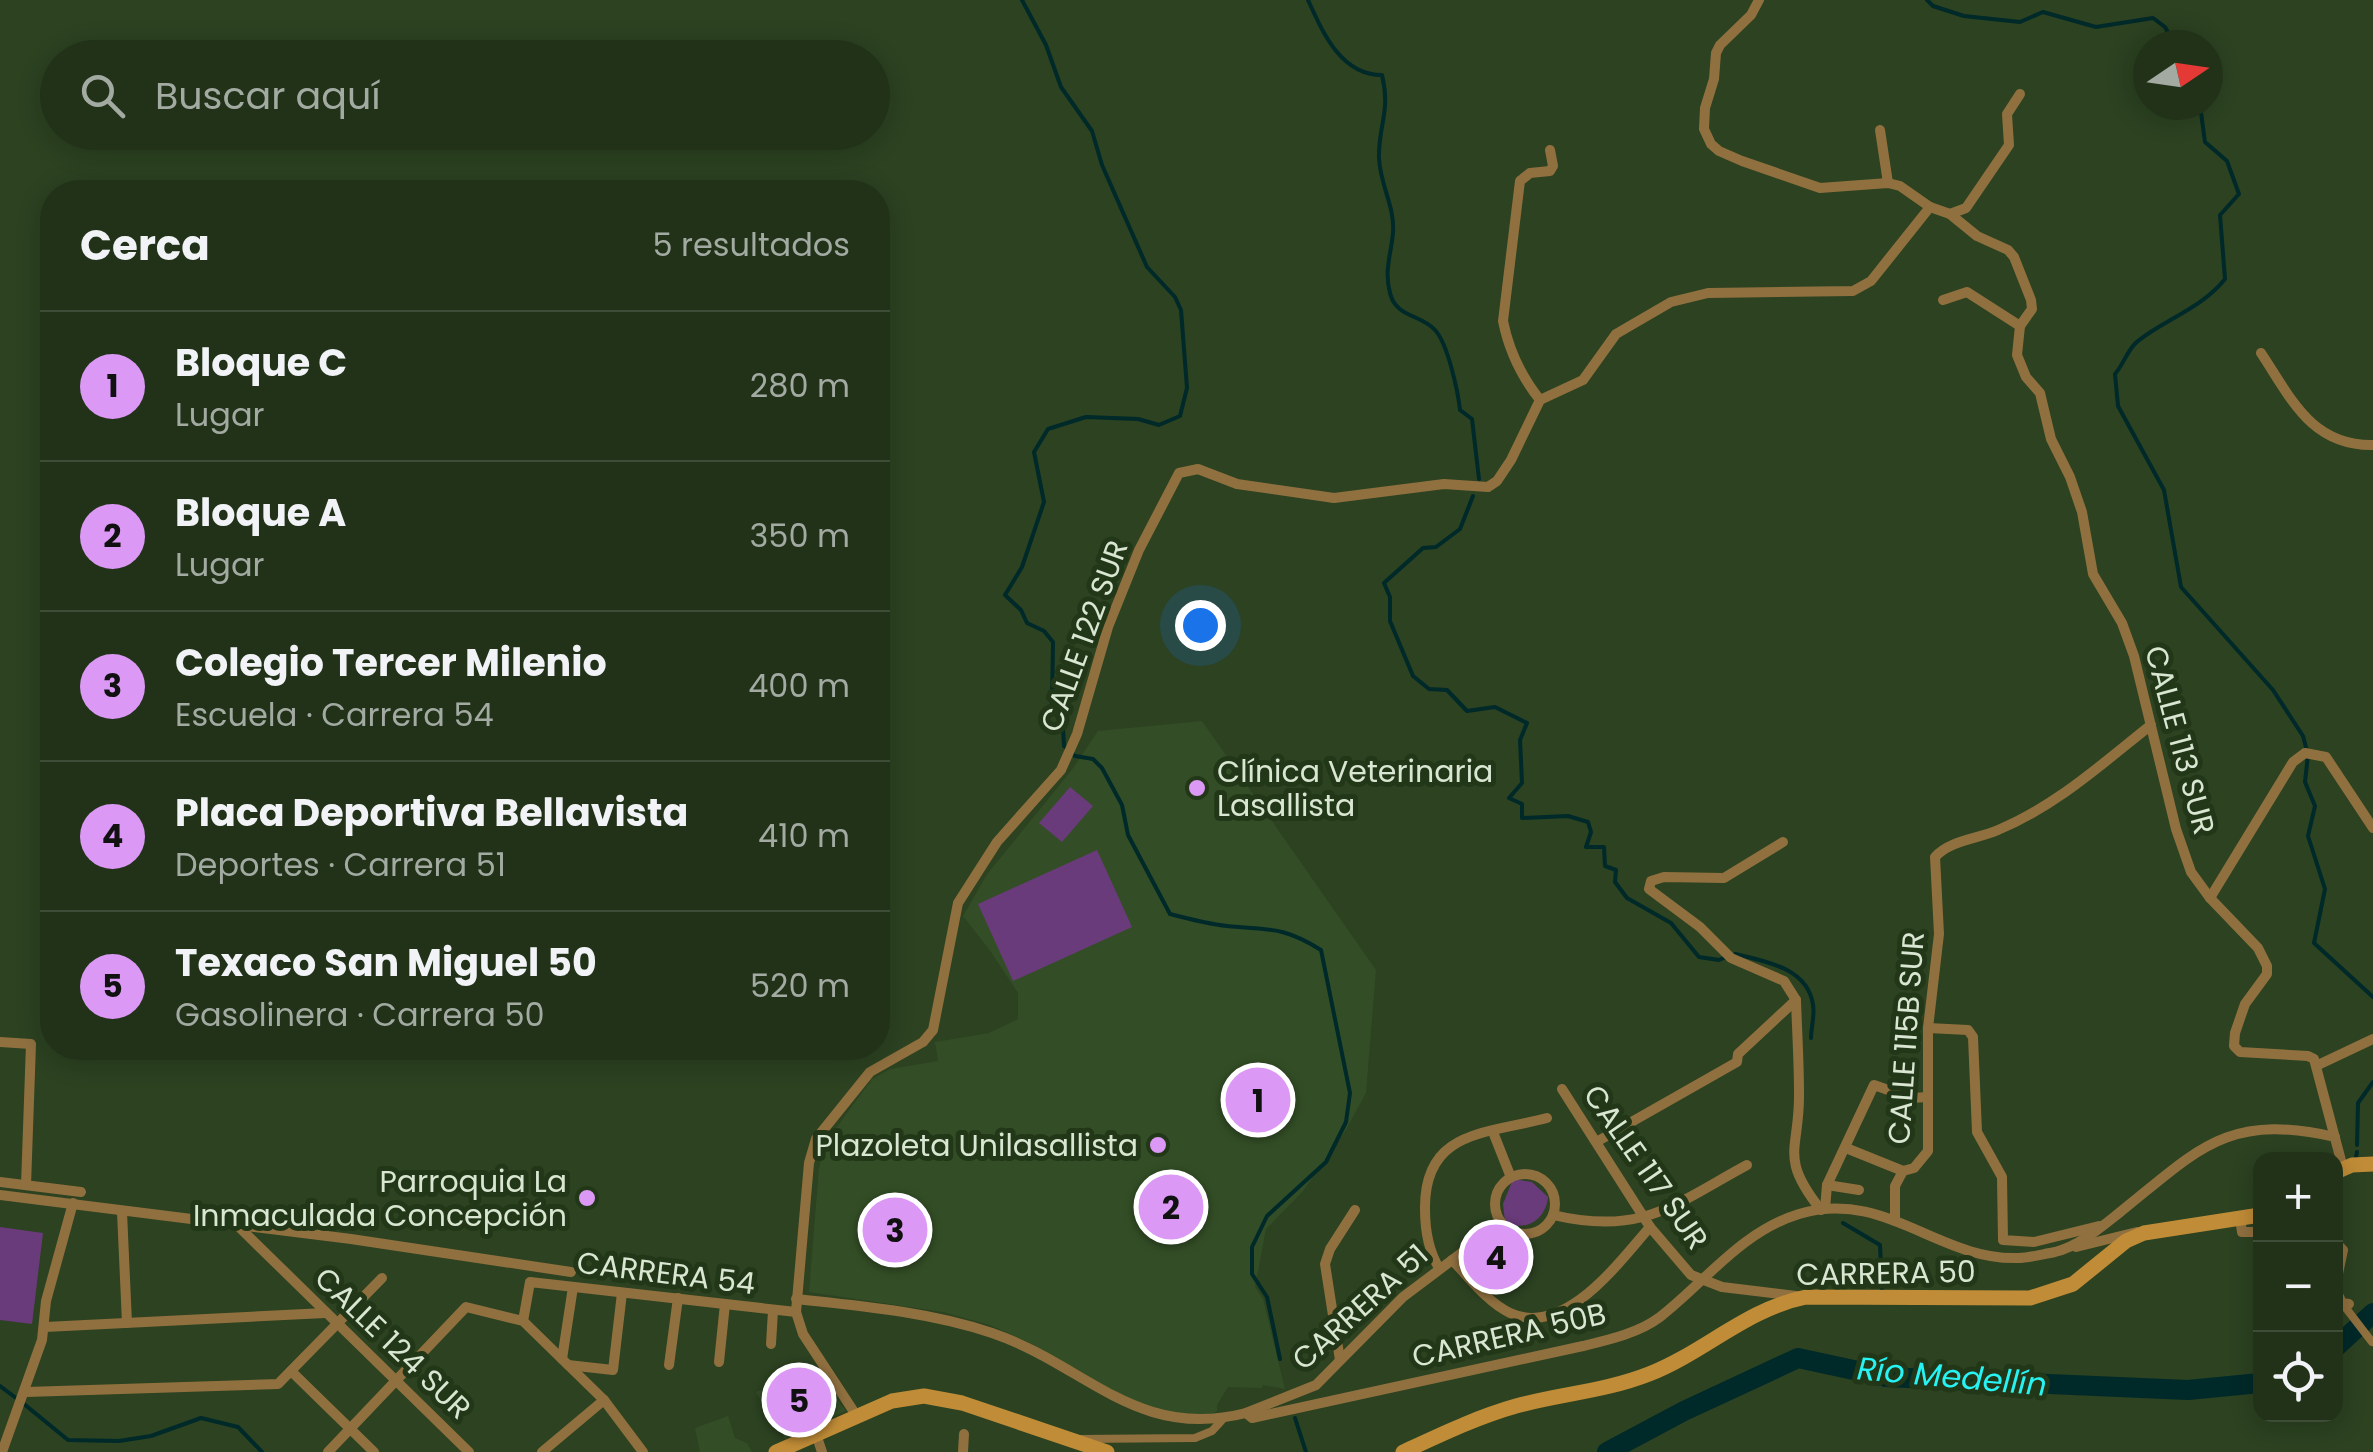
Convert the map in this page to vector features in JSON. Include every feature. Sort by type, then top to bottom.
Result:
[{"type":"main road","points":[[2343,1169],[2373,1164]]},
{"type":"main road","name":"CARRERA 50","points":[[1403,1452],[1491,1414],[1596,1391],[1650,1374],[1772,1305],[1806,1298],[2030,1298],[2072,1284],[2126,1241],[2151,1231],[2253,1215]]},
{"type":"main road","points":[[776,1452],[892,1401],[924,1396],[1107,1452]]},
{"type":"street","points":[[1759,0],[1751,16],[1720,44],[1716,53],[1704,129],[1718,152],[1820,188],[1888,183],[1880,130]]},
{"type":"street","points":[[1950,214],[1966,208],[2009,146],[2007,114],[2020,94]]},
{"type":"street","points":[[1550,150],[1550,171],[1530,172],[1520,180],[1503,321],[1506,340],[1523,379],[1540,400],[1583,380],[1616,334],[1671,302],[1708,293],[1853,291],[1871,281],[1930,208]]},
{"type":"street","name":"CALLE 113 SUR","points":[[1888,183],[1900,186],[1930,208],[1950,214],[1977,236],[2008,250],[2014,257],[2032,300],[2032,309],[2020,326],[2016,355],[2026,377],[2040,394],[2051,438],[2070,477],[2082,512],[2090,566],[2122,623],[2134,656],[2176,829],[2191,872],[2258,948],[2266,966],[2266,974],[2245,1004],[2234,1033],[2234,1046],[2240,1052],[2308,1056],[2318,1065]]},
{"type":"street","points":[[1943,300],[1967,292],[2020,326]]},
{"type":"street","points":[[2261,353],[2311,425],[2356,445],[2373,445]]},
{"type":"street","name":"CALLE 122 SUR","points":[[796,1305],[808,1163],[816,1139],[870,1072],[922,1042],[934,1030],[958,903],[997,842],[1061,770],[1077,734],[1108,627],[1172,481],[1179,474],[1198,469],[1237,484],[1334,498],[1444,484],[1488,487],[1511,460],[1540,400]]},
{"type":"street","name":"CALLE 115B SUR","points":[[1895,1221],[1895,1186],[1903,1171],[1914,1168],[1928,1151],[1928,1028],[1940,934],[1935,857],[1945,848],[1999,830],[2060,797],[2151,725]]},
{"type":"street","points":[[2210,898],[2293,762],[2307,752],[2326,757],[2373,828]]},
{"type":"street","points":[[1782,842],[1724,878],[1664,877],[1651,881],[1650,889],[1700,927],[1731,958],[1784,981],[1796,1000],[1800,1097],[1792,1153],[1803,1188],[1823,1209]]},
{"type":"street","points":[[1598,1141],[1737,1062],[1738,1054],[1796,1000]]},
{"type":"street","points":[[1928,1028],[1968,1030],[1974,1037],[1977,1132],[2002,1177],[2004,1242],[2034,1242],[2102,1227]]},
{"type":"street","points":[[2337,1152],[2318,1065],[2373,1039]]},
{"type":"street","points":[[0,1042],[31,1044],[26,1184]]},
{"type":"street","points":[[1823,1209],[1827,1184],[1874,1085],[1911,1098],[1928,1097]]},
{"type":"street","name":"CALLE 117 SUR","points":[[1562,1089],[1647,1223],[1692,1276],[1722,1287],[1806,1298]]},
{"type":"street","points":[[1440,1268],[1429,1252],[1424,1215],[1431,1165],[1442,1151],[1458,1141],[1547,1118]]},
{"type":"street","name":"CARRERA 50B","points":[[1153,1414],[1178,1420],[1223,1419],[1246,1413],[1252,1418],[1597,1343],[1658,1319],[1729,1254],[1769,1225],[1823,1209],[1865,1210],[1953,1244],[2013,1258],[2070,1248],[2184,1160],[2218,1140],[2281,1128],[2335,1137]]},
{"type":"street","points":[[1493,1132],[1510,1175]]},
{"type":"street","points":[[1846,1148],[1903,1171]]},
{"type":"street","points":[[1452,1260],[1509,1312],[1524,1317],[1568,1308],[1601,1283],[1647,1223],[1747,1165]]},
{"type":"street","points":[[1535,1174],[1553,1190],[1554,1215],[1544,1228],[1529,1235],[1513,1234],[1500,1224],[1496,1205],[1500,1187],[1510,1175],[1535,1174]]},
{"type":"street","points":[[0,1182],[81,1192]]},
{"type":"street","points":[[1827,1184],[1859,1190]]},
{"type":"street","name":"CARRERA 54","points":[[0,1194],[571,1272],[553,1285]]},
{"type":"street","points":[[2,1452],[25,1394],[45,1326],[46,1301],[73,1203]]},
{"type":"street","points":[[1340,1360],[1325,1264],[1330,1248],[1356,1210]]},
{"type":"street","points":[[122,1212],[126,1323]]},
{"type":"street","points":[[1554,1215],[1606,1224],[1647,1223]]},
{"type":"street","points":[[2240,1218],[2242,1232],[2253,1232]]},
{"type":"street","name":"CARRERA 51","points":[[1246,1413],[1316,1385],[1403,1297],[1500,1224]]},
{"type":"street","name":"CALLE 124 SUR","points":[[239,1227],[469,1452]]},
{"type":"street","points":[[2070,1248],[2127,1232],[2151,1231]]},
{"type":"street","points":[[25,1394],[278,1384],[382,1278]]},
{"type":"street","name":"CARRERA 54","points":[[523,1321],[530,1282],[773,1311],[796,1305],[931,1317],[988,1331],[1035,1351],[1110,1396],[1153,1414]]},
{"type":"street","points":[[565,1361],[574,1287]]},
{"type":"street","points":[[565,1361],[613,1370],[622,1293]]},
{"type":"street","points":[[669,1364],[678,1298]]},
{"type":"street","points":[[2343,1298],[2373,1342]]},
{"type":"street","points":[[720,1362],[725,1304]]},
{"type":"street","points":[[796,1305],[803,1334],[856,1415]]},
{"type":"street","points":[[328,1452],[466,1307],[523,1321],[604,1400],[644,1452]]},
{"type":"street","points":[[771,1344],[773,1311]]},
{"type":"street","points":[[45,1326],[326,1313]]},
{"type":"street","points":[[292,1371],[374,1452]]},
{"type":"street","points":[[542,1452],[604,1400]]},
{"type":"street","points":[[1068,1440],[1088,1436],[1195,1438],[1212,1431],[1223,1419]]},
{"type":"street","points":[[816,1434],[822,1452]]},
{"type":"street","points":[[964,1434],[964,1452]]},
{"type":"shaded area","points":[[1202,721],[1376,970],[1366,1093],[1344,1133],[1303,1191],[1266,1229],[1255,1287],[1263,1299],[1285,1389],[1263,1385],[1228,1387],[1217,1411],[1182,1416],[1129,1401],[1028,1342],[990,1325],[943,1312],[809,1292],[823,1151],[872,1079],[890,1069],[938,1061],[935,1042],[989,1033],[1018,1019],[1018,993],[963,916],[988,873],[1071,771],[1098,731]]},
{"type":"shaded area","points":[[1070,787],[1093,806],[1062,842],[1039,823]]},
{"type":"shaded area","points":[[1097,850],[1132,927],[1013,981],[978,904]]},
{"type":"shaded area","points":[[1513,1179],[1532,1182],[1548,1197],[1543,1212],[1527,1225],[1505,1222],[1503,1204]]},
{"type":"shaded area","points":[[0,1227],[43,1233],[32,1324],[0,1320]]},
{"type":"shaded area","points":[[813,1368],[846,1411],[785,1439],[756,1392]]},
{"type":"shaded area","points":[[728,1416],[735,1438],[747,1443],[752,1452],[700,1452],[695,1428]]},
{"type":"waterway","points":[[1022,0],[1046,45],[1061,87],[1092,131],[1102,165],[1147,267],[1175,297],[1181,310],[1187,388],[1180,416],[1159,425],[1138,419],[1086,417],[1048,429],[1034,452],[1044,502],[1022,567],[1005,595],[1021,610],[1027,623],[1044,631],[1053,642],[1052,705],[1063,728],[1064,746],[1075,756],[1093,759],[1102,768],[1122,805],[1128,835],[1170,914],[1286,933],[1321,950],[1350,1093],[1346,1122],[1326,1162],[1267,1216],[1252,1247],[1252,1274],[1267,1297],[1280,1359]]},
{"type":"waterway","points":[[1308,0],[1335,50],[1355,68],[1382,75],[1385,109],[1379,158],[1393,223],[1388,285],[1398,307],[1429,325],[1440,337],[1455,380],[1460,410],[1472,419],[1479,479]]},
{"type":"waterway","points":[[1927,0],[1933,6],[1964,16],[2020,22],[2043,12],[2096,27],[2153,18],[2167,30]]},
{"type":"waterway","points":[[2202,120],[2205,142],[2227,161],[2239,194],[2220,215],[2225,279],[2195,306],[2135,344],[2115,374],[2118,406],[2164,490],[2181,587],[2273,690],[2303,736],[2308,755],[2305,782],[2315,806],[2308,836],[2325,889],[2314,943],[2373,997]]},
{"type":"waterway","points":[[1473,496],[1460,529],[1436,547],[1423,548],[1384,583],[1390,597],[1390,621],[1413,676],[1429,689],[1447,690],[1467,711],[1495,707],[1527,723],[1520,740],[1522,783],[1509,798],[1522,804],[1522,818],[1568,816],[1588,822],[1591,832],[1586,847],[1604,847],[1605,866],[1616,870],[1615,882],[1627,898],[1671,923],[1699,957],[1726,957]]},
{"type":"waterway","points":[[1735,954],[1783,968],[1803,982],[1813,1005],[1811,1038]]},
{"type":"waterway","points":[[2357,1145],[2358,1103],[2373,1082]]},
{"type":"waterway","points":[[2356,1157],[2357,1152]]},
{"type":"waterway","points":[[1843,1223],[1880,1245],[1882,1290]]},
{"type":"waterway","name":"Río Medellín","points":[[2343,1341],[2373,1313]]},
{"type":"waterway","name":"Río Medellín","points":[[1607,1452],[1798,1358],[1886,1377],[2188,1390],[2253,1384]]},
{"type":"waterway","points":[[0,1386],[16,1398]]},
{"type":"waterway","points":[[24,1404],[68,1440],[119,1441],[151,1436],[201,1418],[238,1427],[262,1452]]},
{"type":"waterway","points":[[1295,1418],[1306,1452]]},
{"type":"place","name":"Clínica Veterinaria Lasallista","points":[[1197,788]]},
{"type":"place","name":"Bloque C","points":[[1258,1100]]},
{"type":"place","name":"Plazoleta Unilasallista","points":[[1158,1145]]},
{"type":"place","name":"Parroquia La Inmaculada Concepción","points":[[587,1198]]},
{"type":"place","name":"Bloque A","points":[[1171,1207]]},
{"type":"place","name":"Colegio Tercer Milenio","points":[[895,1230]]},
{"type":"place","name":"Placa Deportiva Bellavista","points":[[1496,1257]]},
{"type":"place","name":"Texaco San Miguel 50","points":[[799,1400]]}]
